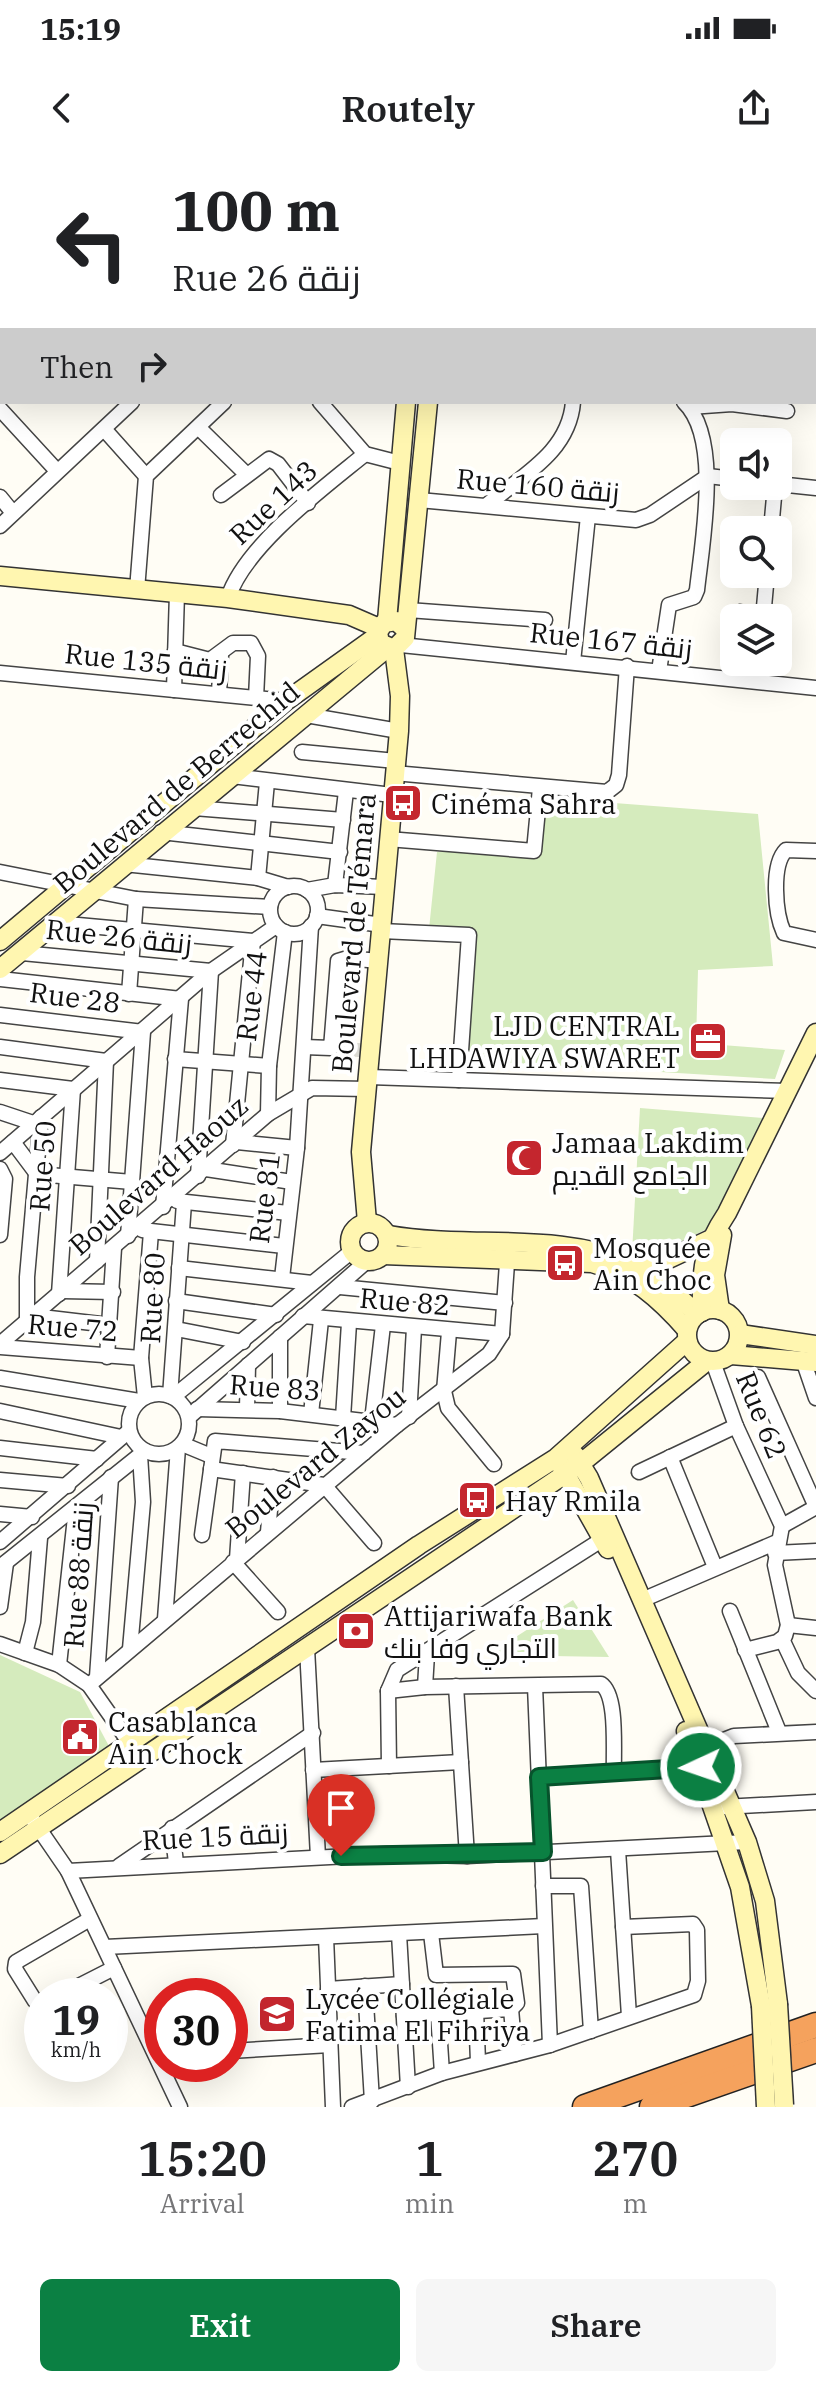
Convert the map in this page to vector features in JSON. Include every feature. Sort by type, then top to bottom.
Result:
[{"type":"highway","points":[[585,2107],[816,2025]]},
{"type":"highway","points":[[652,2107],[816,2050]]},
{"type":"street","points":[[0,526],[130,404]]},
{"type":"street","points":[[322,404],[365,454],[400,463]]},
{"type":"street","name":"Boulevard de Témara","points":[[367,1222],[361,1152],[399,731],[400,696],[392,633],[406,404]]},
{"type":"street","name":"Boulevard de Témara","points":[[392,633],[419,500],[428,404]]},
{"type":"street","points":[[487,505],[563,440],[572,421],[573,404]]},
{"type":"street","points":[[659,671],[669,605],[696,595],[708,476],[704,449],[687,405],[732,404],[787,411]]},
{"type":"street","points":[[137,590],[146,476],[199,428],[216,405]]},
{"type":"street","points":[[0,409],[57,471]]},
{"type":"street","points":[[199,428],[245,473]]},
{"type":"street","points":[[104,429],[146,476]]},
{"type":"street","name":"Rue 143","points":[[228,598],[243,565],[365,454]]},
{"type":"street","points":[[221,495],[245,473],[266,460],[272,460],[308,503]]},
{"type":"street","points":[[708,476],[720,477]]},
{"type":"street","name":"Rue 160 زنقة","points":[[419,500],[629,520],[642,518],[708,476]]},
{"type":"street","points":[[792,486],[816,488]]},
{"type":"street","points":[[0,497],[13,513]]},
{"type":"street","points":[[573,662],[588,516]]},
{"type":"street","points":[[0,576],[228,598],[349,615],[392,633],[545,620]]},
{"type":"street","points":[[174,690],[177,593]]},
{"type":"street","name":"Rue 167 زنقة","points":[[392,633],[573,662],[816,688]]},
{"type":"street","name":"Boulevard de Berrechid","points":[[0,941],[286,701],[392,633]]},
{"type":"street","name":"Boulevard de Berrechid","points":[[0,969],[161,832],[306,715],[392,633]]},
{"type":"street","points":[[175,651],[210,660],[221,655],[233,643],[246,641],[255,646],[259,663],[256,698]]},
{"type":"street","points":[[219,694],[221,655]]},
{"type":"street","points":[[302,752],[540,788],[599,793],[616,785],[627,666]]},
{"type":"street","name":"Rue 135 زنقة","points":[[0,673],[286,701]]},
{"type":"street","points":[[757,681],[758,676]]},
{"type":"street","points":[[306,715],[399,731]]},
{"type":"street","points":[[232,776],[392,795]]},
{"type":"street","points":[[258,878],[267,782]]},
{"type":"street","points":[[388,839],[534,851],[540,788]]},
{"type":"street","points":[[335,885],[346,791]]},
{"type":"street","points":[[194,808],[343,820]]},
{"type":"street","points":[[161,832],[262,846],[340,852]]},
{"type":"street","points":[[816,851],[786,850],[778,861],[779,915],[784,933],[816,940]]},
{"type":"street","points":[[124,864],[258,878],[307,890],[335,885],[384,887]]},
{"type":"street","points":[[0,872],[136,899],[270,907]]},
{"type":"street","points":[[280,929],[270,907],[275,895],[288,887]]},
{"type":"street","points":[[0,1153],[211,971],[253,941],[280,929],[300,933],[314,921],[317,904],[307,890]]},
{"type":"street","points":[[129,994],[136,899]]},
{"type":"street","points":[[314,921],[469,935],[459,1080]]},
{"type":"street","name":"Rue 81","points":[[312,1283],[282,1278],[297,1148],[314,921]]},
{"type":"street","points":[[56,923],[253,941]]},
{"type":"street","name":"Rue 44","points":[[268,1114],[280,929]]},
{"type":"street","points":[[253,941],[239,1064],[235,1143],[297,1148]]},
{"type":"street","name":"Rue 26 زنقة","points":[[22,953],[211,971]]},
{"type":"street","points":[[304,1047],[331,1048],[338,961],[348,958],[378,961]]},
{"type":"street","points":[[211,971],[202,1173],[292,1182]]},
{"type":"street","points":[[0,979],[181,999]]},
{"type":"street","name":"Rue 80","points":[[172,1396],[181,1235],[173,1203],[175,1059],[181,999]]},
{"type":"street","name":"Rue 28","points":[[0,1015],[143,1032]]},
{"type":"street","points":[[0,1542],[125,1434],[130,1414],[142,1399],[139,1232],[132,1182],[143,1032]]},
{"type":"street","points":[[816,1033],[727,1213],[709,1240],[703,1263],[694,1354],[717,1359],[810,1361],[816,1398]]},
{"type":"street","points":[[0,1047],[106,1061]]},
{"type":"street","points":[[175,1059],[269,1066]]},
{"type":"street","points":[[97,1261],[98,1179],[106,1061]]},
{"type":"street","points":[[0,1080],[73,1089]]},
{"type":"street","name":"Boulevard Haouz","points":[[0,1346],[97,1261],[139,1232],[173,1203],[268,1114],[300,1094],[320,1087],[459,1080],[788,1091]]},
{"type":"street","name":"Rue 50","points":[[61,1292],[73,1089]]},
{"type":"street","points":[[0,1112],[37,1120]]},
{"type":"street","points":[[37,1120],[37,1174],[27,1277],[30,1319],[109,1325]]},
{"type":"street","points":[[13,1142],[37,1174],[132,1182]]},
{"type":"street","points":[[0,1169],[5,1179],[0,1235]]},
{"type":"street","points":[[173,1203],[288,1213]]},
{"type":"street","points":[[0,1854],[419,1545],[568,1461],[699,1321],[715,1275],[727,1213]]},
{"type":"street","points":[[367,1256],[353,1230],[367,1222],[381,1226],[389,1235],[581,1261],[610,1268],[699,1321],[734,1319],[740,1334]]},
{"type":"street","points":[[139,1232],[284,1246]]},
{"type":"street","points":[[0,1378],[142,1399],[172,1396],[243,1342],[312,1283],[389,1246],[389,1235]]},
{"type":"street","points":[[645,1270],[709,1240]]},
{"type":"street","points":[[107,1357],[114,1248]]},
{"type":"street","points":[[0,1607],[3,1565],[142,1453],[165,1454],[180,1446],[188,1435],[193,1413],[340,1287],[367,1256],[590,1250],[645,1270],[699,1321]]},
{"type":"street","points":[[502,1334],[508,1251]]},
{"type":"street","points":[[179,1268],[282,1278]]},
{"type":"street","points":[[340,1287],[505,1303]]},
{"type":"street","points":[[61,1292],[113,1292]]},
{"type":"street","points":[[176,1301],[276,1315]]},
{"type":"street","name":"Rue 82","points":[[303,1316],[349,1323],[502,1334]]},
{"type":"street","points":[[311,1414],[321,1320]]},
{"type":"street","points":[[343,1418],[349,1323]]},
{"type":"street","points":[[372,1421],[383,1325]]},
{"type":"street","points":[[403,1421],[414,1328]]},
{"type":"street","points":[[176,1329],[243,1342]]},
{"type":"street","points":[[449,1332],[444,1391],[448,1408],[494,1464]]},
{"type":"street","name":"Boulevard Zayou","points":[[93,1681],[324,1485],[481,1361],[497,1345],[502,1334]]},
{"type":"street","points":[[740,1334],[816,1345]]},
{"type":"street","points":[[0,1832],[30,1811],[135,1752],[307,1648],[568,1461],[717,1359],[740,1334]]},
{"type":"street","points":[[280,1337],[280,1411]]},
{"type":"street","name":"Rue 72","points":[[0,1346],[141,1358]]},
{"type":"street","name":"Rue 62","points":[[717,1359],[736,1426],[782,1526]]},
{"type":"street","points":[[247,1409],[248,1365]]},
{"type":"street","points":[[758,1377],[816,1507],[782,1526],[776,1548],[785,1632],[798,1673],[816,1691]]},
{"type":"street","points":[[172,1396],[193,1413]]},
{"type":"street","name":"Rue 83","points":[[193,1413],[247,1409],[403,1421]]},
{"type":"street","points":[[0,1411],[125,1434],[142,1453],[143,1502],[130,1649]]},
{"type":"street","points":[[639,1472],[736,1426]]},
{"type":"street","points":[[202,1535],[213,1442],[227,1440],[364,1453]]},
{"type":"street","points":[[180,1446],[211,1462],[243,1473],[324,1485],[374,1543]]},
{"type":"street","points":[[165,1619],[180,1446]]},
{"type":"street","points":[[0,1448],[97,1459]]},
{"type":"street","points":[[670,1457],[715,1567]]},
{"type":"street","points":[[568,1461],[701,1767],[747,1842],[765,1901],[778,2106]]},
{"type":"street","points":[[568,1461],[642,1600],[706,1747],[725,1807],[726,1845],[743,1897],[770,2005]]},
{"type":"street","points":[[243,1473],[235,1560],[278,1612]]},
{"type":"street","name":"Rue 88 زنقة","points":[[93,1681],[111,1477]]},
{"type":"street","points":[[268,1532],[273,1477]]},
{"type":"street","points":[[0,1480],[68,1486]]},
{"type":"street","points":[[59,1665],[76,1508]]},
{"type":"street","points":[[0,1514],[32,1517]]},
{"type":"street","points":[[25,1653],[33,1622],[40,1538]]},
{"type":"street","points":[[389,1766],[388,1691],[397,1670],[427,1654],[603,1539]]},
{"type":"street","points":[[642,1600],[715,1567],[776,1548],[816,1551]]},
{"type":"street","points":[[730,1611],[779,1732]]},
{"type":"street","points":[[745,1650],[785,1632],[816,1628]]},
{"type":"street","points":[[0,1644],[93,1681],[135,1752]]},
{"type":"street","points":[[307,1648],[318,1857]]},
{"type":"street","points":[[425,1687],[427,1654]]},
{"type":"street","points":[[388,1691],[425,1687],[601,1684],[608,1690],[612,1704],[614,1772]]},
{"type":"street","points":[[456,1686],[467,1856]]},
{"type":"street","points":[[535,1686],[550,2045]]},
{"type":"street","points":[[706,1747],[734,1736],[816,1732]]},
{"type":"street","points":[[117,1867],[313,1733]]},
{"type":"street","points":[[313,1770],[461,1762]]},
{"type":"street","points":[[539,1777],[701,1767]]},
{"type":"street","points":[[725,1807],[816,1802]]},
{"type":"street","points":[[30,1811],[36,1830],[68,1871],[144,2025]]},
{"type":"street","points":[[172,1828],[176,1863]]},
{"type":"street","name":"Rue 15 زنقة","points":[[68,1871],[176,1863],[387,1854],[467,1856],[747,1842]]},
{"type":"street","points":[[618,1850],[629,2016]]},
{"type":"street","points":[[543,1886],[581,1886],[591,2031]]},
{"type":"street","points":[[24,1983],[15,1969],[16,1962],[90,1919]]},
{"type":"street","points":[[352,2107],[442,2073],[550,2045],[694,1995],[698,1981],[696,1927],[690,1923],[623,1927]]},
{"type":"street","points":[[105,1947],[544,1926]]},
{"type":"street","points":[[404,2016],[511,2009],[517,2003],[513,1974],[436,1975],[431,1933]]},
{"type":"street","points":[[399,1934],[408,2087]]},
{"type":"street","points":[[326,1937],[333,2107]]},
{"type":"street","points":[[94,1978],[114,1968]]},
{"type":"street","points":[[328,1989],[402,1984]]},
{"type":"street","points":[[365,1986],[372,2101]]},
{"type":"street","points":[[511,2009],[515,2054]]},
{"type":"street","points":[[476,2010],[478,2062]]},
{"type":"street","points":[[438,2013],[442,2073]]},
{"type":"street","points":[[248,2050],[330,2045]]},
{"type":"street","points":[[170,2082],[180,2107]]},
{"type":"green space","points":[[536,797],[758,814],[773,966],[698,970],[696,1043],[785,1050],[775,1079],[464,1060],[469,932],[429,929],[437,852],[529,847]]},
{"type":"green space","points":[[640,1108],[763,1118],[709,1228],[653,1255],[632,1253]]},
{"type":"green space","points":[[573,1600],[609,1657],[488,1655]]},
{"type":"green space","points":[[0,1655],[80,1692],[110,1748],[0,1821]]},
{"type":"tunnel","points":[[331,1048],[371,1051]]},
{"type":"place","name":"Cinéma Sahra","points":[[403,803]]},
{"type":"place","name":"LJD CENTRAL LHDAWIYA SWARET","points":[[708,1041]]},
{"type":"place","name":"Jamaa Lakdim الجامع القديم","points":[[524,1158]]},
{"type":"place","name":"Mosquée Ain Choc","points":[[565,1263]]},
{"type":"place","name":"Hay Rmila","points":[[477,1500]]},
{"type":"place","name":"Attijariwafa Bank التجاري وفا بنك","points":[[356,1631]]},
{"type":"place","name":"Casablanca Ain Chock","points":[[80,1737]]},
{"type":"place","name":"Lycée Collégiale Fatima El Fihriya","points":[[277,2014]]},
{"type":"route","points":[[341,1856],[467,1856],[543,1852],[539,1777],[701,1767]]}]
